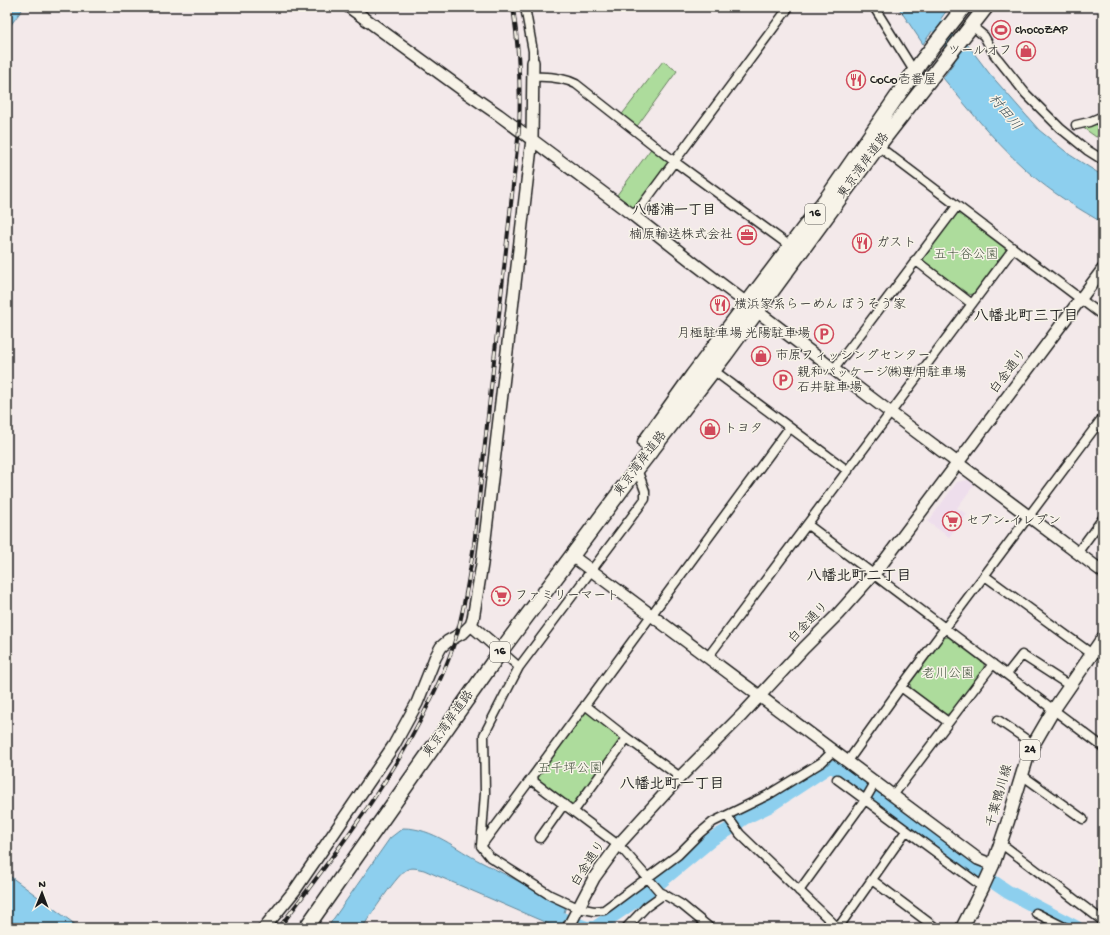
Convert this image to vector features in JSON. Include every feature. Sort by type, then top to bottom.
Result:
[{"type":"highway","name":"16","points":[[965,20],[975,7]]},
{"type":"highway","name":"東京湾岸道路","points":[[306,928],[497,648],[572,556],[713,370],[790,246],[829,196],[879,122],[965,20],[986,7]]},
{"type":"highway","name":"東京湾岸道路","points":[[296,928],[693,375],[752,307],[792,264],[878,146],[923,70]]},
{"type":"main road","name":"千葉鴨川線","points":[[962,928],[993,865],[1028,752],[1054,709],[1103,638]]},
{"type":"street","points":[[349,7],[532,139],[891,413],[1103,572]]},
{"type":"street","points":[[264,928],[295,890],[394,745],[417,703],[440,647],[464,632],[471,625],[482,564],[532,139],[533,62],[531,39],[525,7]]},
{"type":"street","points":[[634,216],[789,7]]},
{"type":"street","points":[[874,7],[923,70]]},
{"type":"street","points":[[965,20],[984,36],[994,54],[1026,94],[1060,128],[1087,150],[1103,160]]},
{"type":"street","points":[[533,77],[548,76],[561,78],[576,84],[674,162],[790,246]]},
{"type":"street","points":[[1076,125],[1089,122],[1103,116]]},
{"type":"street","points":[[878,146],[1103,316]]},
{"type":"street","points":[[834,369],[957,206]]},
{"type":"street","points":[[708,656],[1013,249]]},
{"type":"street","points":[[915,260],[972,304]]},
{"type":"street","name":"白金通り","points":[[569,927],[594,878],[618,845],[680,777],[809,642],[838,614],[874,573],[1103,269]]},
{"type":"street","points":[[713,370],[848,471]]},
{"type":"street","points":[[848,761],[901,687],[1103,417]]},
{"type":"street","points":[[481,846],[789,428]]},
{"type":"street","points":[[637,469],[645,490],[645,499],[519,667],[484,735],[485,793],[481,846],[490,857],[550,895],[578,908],[594,911],[604,910],[650,880],[713,822],[768,795],[822,762],[834,750]]},
{"type":"street","points":[[1078,552],[1103,518]]},
{"type":"street","points":[[808,524],[1103,747]]},
{"type":"street","points":[[572,556],[894,794],[978,859],[993,865]]},
{"type":"street","points":[[985,576],[1092,654]]},
{"type":"street","points":[[471,625],[519,667]]},
{"type":"street","points":[[1007,674],[1022,655],[1070,686]]},
{"type":"street","points":[[894,794],[993,664]]},
{"type":"street","points":[[901,687],[948,722]]},
{"type":"street","points":[[585,705],[680,777]]},
{"type":"street","points":[[998,720],[1033,744]]},
{"type":"street","points":[[574,811],[627,738]]},
{"type":"street","points":[[533,776],[534,782],[618,845],[662,893],[682,905],[710,928]]},
{"type":"street","points":[[1020,776],[1026,778],[1083,819]]},
{"type":"street","points":[[837,779],[906,831],[985,882]]},
{"type":"street","points":[[798,891],[864,800],[876,781]]},
{"type":"street","points":[[540,838],[564,804]]},
{"type":"street","points":[[727,816],[740,834],[838,928],[906,831]]},
{"type":"street","points":[[1000,845],[1007,848],[1103,920]]},
{"type":"street","points":[[872,880],[936,928]]},
{"type":"street","points":[[626,928],[662,893]]},
{"type":"street","points":[[1036,913],[1066,928]]},
{"type":"shaded area","points":[[968,480],[974,485],[957,508],[967,514],[949,537],[928,522],[957,482]]},
{"type":"green space","points":[[663,61],[677,71],[635,129],[620,117]]},
{"type":"green space","points":[[1103,120],[1103,134],[1096,137],[1082,127]]},
{"type":"green space","points":[[653,146],[673,162],[634,214],[614,199]]},
{"type":"green space","name":"五十谷公園","points":[[960,212],[1005,246],[1006,252],[975,295],[968,294],[924,261],[923,255],[954,214]]},
{"type":"green space","name":"老川公園","points":[[951,636],[984,661],[984,669],[952,713],[944,715],[911,689],[910,683],[944,638]]},
{"type":"green space","name":"五千坪公園","points":[[588,712],[619,736],[620,742],[575,804],[570,804],[538,780],[536,774],[581,713]]},
{"type":"water","points":[[7,7],[24,7],[7,30]]},
{"type":"water","points":[[898,7],[945,7],[947,10],[923,44]]},
{"type":"water","points":[[967,44],[989,73],[1039,130],[1070,155],[1103,176],[1103,223],[1054,192],[1025,169],[988,132],[943,78]]},
{"type":"water","points":[[403,828],[424,831],[434,835],[481,862],[566,906],[563,916],[556,927],[424,870],[412,868],[403,872],[398,878],[362,928],[327,928],[390,838]]},
{"type":"water","points":[[7,874],[80,928],[7,928]]},
{"type":"waterway","name":"村田川","points":[[923,7],[961,57]]},
{"type":"waterway","points":[[556,917],[587,928],[595,928],[648,892],[712,839],[728,830],[744,818],[769,806],[828,767],[834,767],[948,851],[1008,892],[1077,928]]},
{"type":"railway","points":[[279,928],[358,821],[412,737],[439,682],[450,655],[459,626],[474,545],[519,130],[519,68],[513,7]]},
{"type":"place","name":"chocoZAP","points":[[1001,30]]},
{"type":"place","name":"ツールオフ","points":[[1026,51]]},
{"type":"place","name":"CoCo壱番屋","points":[[856,80]]},
{"type":"place","name":"楠原輸送株式会社","points":[[747,235]]},
{"type":"place","name":"ガスト","points":[[862,243]]},
{"type":"place","name":"横浜家系らーめん ぼうそう家","points":[[720,305]]},
{"type":"place","name":"月極駐車場 光陽駐車場","points":[[824,334]]},
{"type":"place","name":"市原フィッシングセンター","points":[[761,356]]},
{"type":"place","name":"親和パッケージ㈱専用駐車場 石井駐車場","points":[[783,380]]},
{"type":"place","name":"トヨタ","points":[[710,429]]},
{"type":"place","name":"セブン-イレブン","points":[[952,521]]},
{"type":"place","name":"ファミリーマート","points":[[501,596]]},
{"type":"district","name":"八幡浦一丁目","points":[[674,211]]},
{"type":"district","name":"八幡北町三丁目","points":[[1026,317]]},
{"type":"district","name":"八幡北町二丁目","points":[[859,577]]},
{"type":"district","name":"八幡北町一丁目","points":[[672,785]]}]
